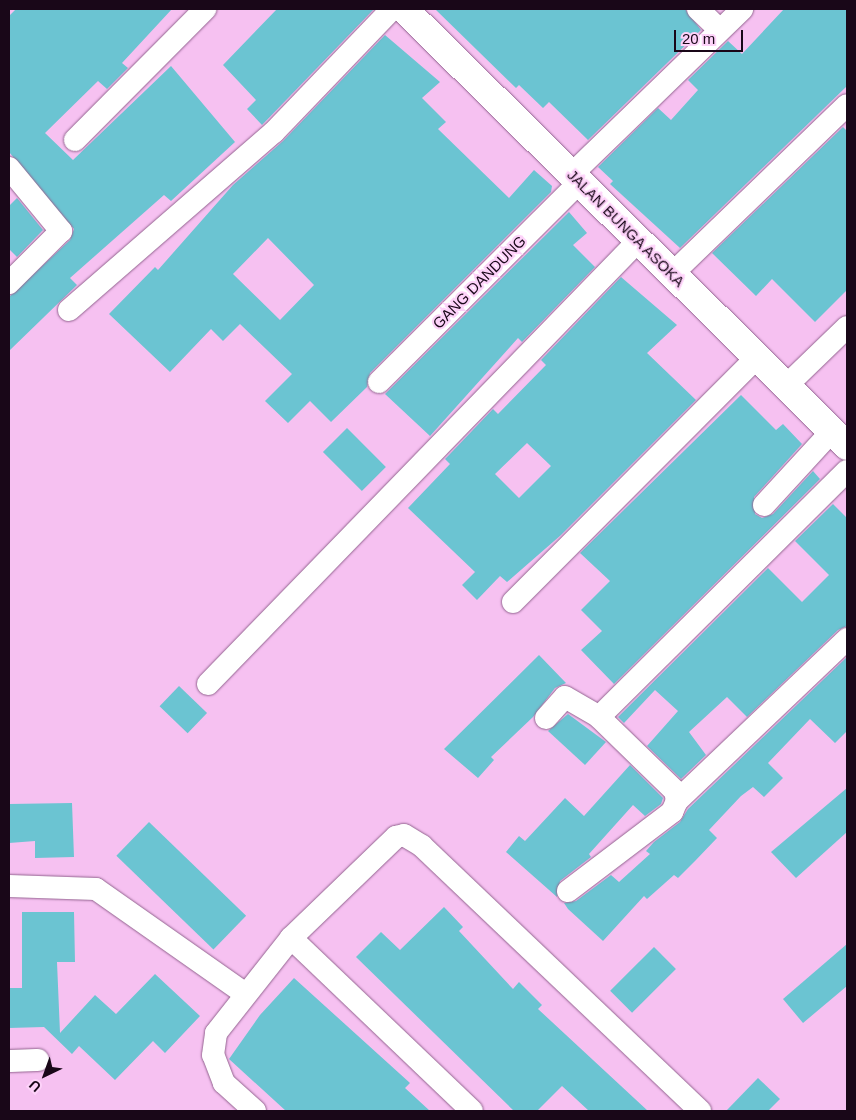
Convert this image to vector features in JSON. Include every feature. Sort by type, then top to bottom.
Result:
[{"type":"street","points":[[75,140],[205,9]]},
{"type":"street","points":[[69,310],[268,138],[392,9]]},
{"type":"street","name":"JALAN BUNGA ASOKA","points":[[404,9],[840,439]]},
{"type":"street","points":[[698,9],[720,30]]},
{"type":"street","name":"GANG DANDUNG","points":[[379,382],[742,9]]},
{"type":"street","points":[[672,274],[847,105]]},
{"type":"street","points":[[9,168],[61,231],[9,283]]},
{"type":"street","points":[[208,684],[638,240]]},
{"type":"street","points":[[786,386],[847,327]]},
{"type":"street","points":[[513,602],[757,357]]},
{"type":"street","points":[[764,505],[840,439]]},
{"type":"street","points":[[599,716],[847,471]]},
{"type":"street","points":[[568,891],[672,812],[677,801],[847,639]]},
{"type":"street","points":[[546,718],[565,697],[599,716],[675,791],[677,801]]},
{"type":"street","points":[[255,1111],[224,1083],[213,1055],[216,1033],[244,993],[291,938],[396,837],[411,836],[700,1111]]},
{"type":"street","points":[[9,886],[96,889],[244,993]]},
{"type":"street","points":[[291,938],[472,1111]]},
{"type":"street","points":[[9,1061],[38,1060]]},
{"type":"building","points":[[16,9],[172,9],[122,63],[128,68],[107,89],[98,81],[45,133],[73,160],[171,66],[235,142],[171,201],[164,195],[70,278],[77,285],[9,351],[9,297],[70,240],[74,229],[9,152],[9,16]]},
{"type":"building","points":[[277,9],[374,9],[262,125],[247,109],[256,100],[223,65]]},
{"type":"building","points":[[435,9],[685,9],[701,30],[588,140],[549,102],[543,108],[519,85],[516,88]]},
{"type":"building","points":[[784,9],[847,9],[847,86],[680,248],[610,184],[613,181],[598,167],[658,108],[671,120],[698,90],[688,80],[728,41],[742,54]]},
{"type":"building","points":[[385,35],[440,82],[422,98],[446,122],[438,129],[509,198],[534,170],[552,186],[551,192],[370,373],[367,387],[331,422],[310,401],[288,423],[265,401],[292,374],[240,324],[223,341],[211,329],[170,372],[109,314],[155,267],[158,270],[233,185],[283,141]],"holes":[[[268,238],[314,285],[280,320],[233,274]]]},
{"type":"building","points":[[843,127],[847,131],[847,290],[815,322],[772,279],[756,296],[712,253]]},
{"type":"building","points":[[17,198],[43,230],[17,257],[9,249],[9,206]]},
{"type":"building","points":[[569,212],[587,233],[573,245],[595,267],[522,342],[518,338],[430,436],[385,394]]},
{"type":"building","points":[[621,277],[677,325],[647,353],[696,400],[561,535],[507,582],[500,576],[477,600],[462,585],[475,572],[408,508],[450,464],[445,459],[493,409],[498,414],[546,365],[541,360]],"holes":[[[527,443],[551,466],[519,498],[495,474]]]},
{"type":"building","points":[[741,395],[776,430],[783,424],[802,444],[754,497],[755,514],[762,518],[773,514],[813,471],[820,479],[614,684],[581,650],[602,631],[581,610],[610,581],[580,553]]},
{"type":"building","points":[[347,428],[386,467],[362,491],[323,452]]},
{"type":"building","points":[[833,504],[847,518],[847,626],[838,630],[747,717],[727,697],[689,732],[706,755],[681,779],[647,746],[678,711],[655,690],[624,723],[618,717],[768,568],[802,602],[829,575],[795,541]]},
{"type":"building","points":[[539,655],[566,683],[555,688],[533,717],[491,757],[494,760],[478,778],[444,749]]},
{"type":"building","points":[[847,657],[847,731],[835,743],[810,719],[768,763],[783,778],[764,797],[753,787],[741,796],[709,830],[717,838],[678,878],[674,875],[647,899],[644,896],[603,941],[568,909],[564,903],[576,901],[611,875],[619,882],[650,854],[646,851],[654,842],[680,822],[688,809]]},
{"type":"building","points":[[179,686],[207,713],[188,733],[160,706]]},
{"type":"building","points":[[568,714],[606,742],[585,765],[548,731]]},
{"type":"building","points":[[630,765],[663,798],[661,804],[645,816],[633,805],[589,854],[591,857],[560,881],[557,897],[506,852],[519,836],[525,841],[565,798],[584,816]]},
{"type":"building","points":[[847,788],[847,832],[796,878],[771,852]]},
{"type":"building","points":[[72,803],[74,857],[35,858],[35,841],[9,843],[9,804]]},
{"type":"building","points":[[149,822],[246,916],[213,950],[116,856]]},
{"type":"building","points":[[444,907],[463,927],[459,931],[513,989],[519,982],[542,1005],[538,1009],[648,1111],[589,1111],[562,1086],[537,1111],[514,1111],[356,957],[381,932],[400,950]]},
{"type":"building","points":[[22,912],[74,912],[75,962],[57,962],[60,1033],[95,995],[116,1014],[155,974],[200,1016],[165,1053],[153,1041],[115,1080],[79,1046],[72,1054],[44,1027],[9,1028],[9,988],[22,988]]},
{"type":"building","points":[[847,944],[847,986],[803,1023],[783,999]]},
{"type":"building","points":[[654,947],[676,969],[632,1013],[610,991]]},
{"type":"building","points":[[294,978],[410,1083],[405,1088],[430,1111],[286,1111],[229,1059],[260,1015]]},
{"type":"building","points":[[758,1078],[780,1099],[768,1111],[726,1111]]}]
